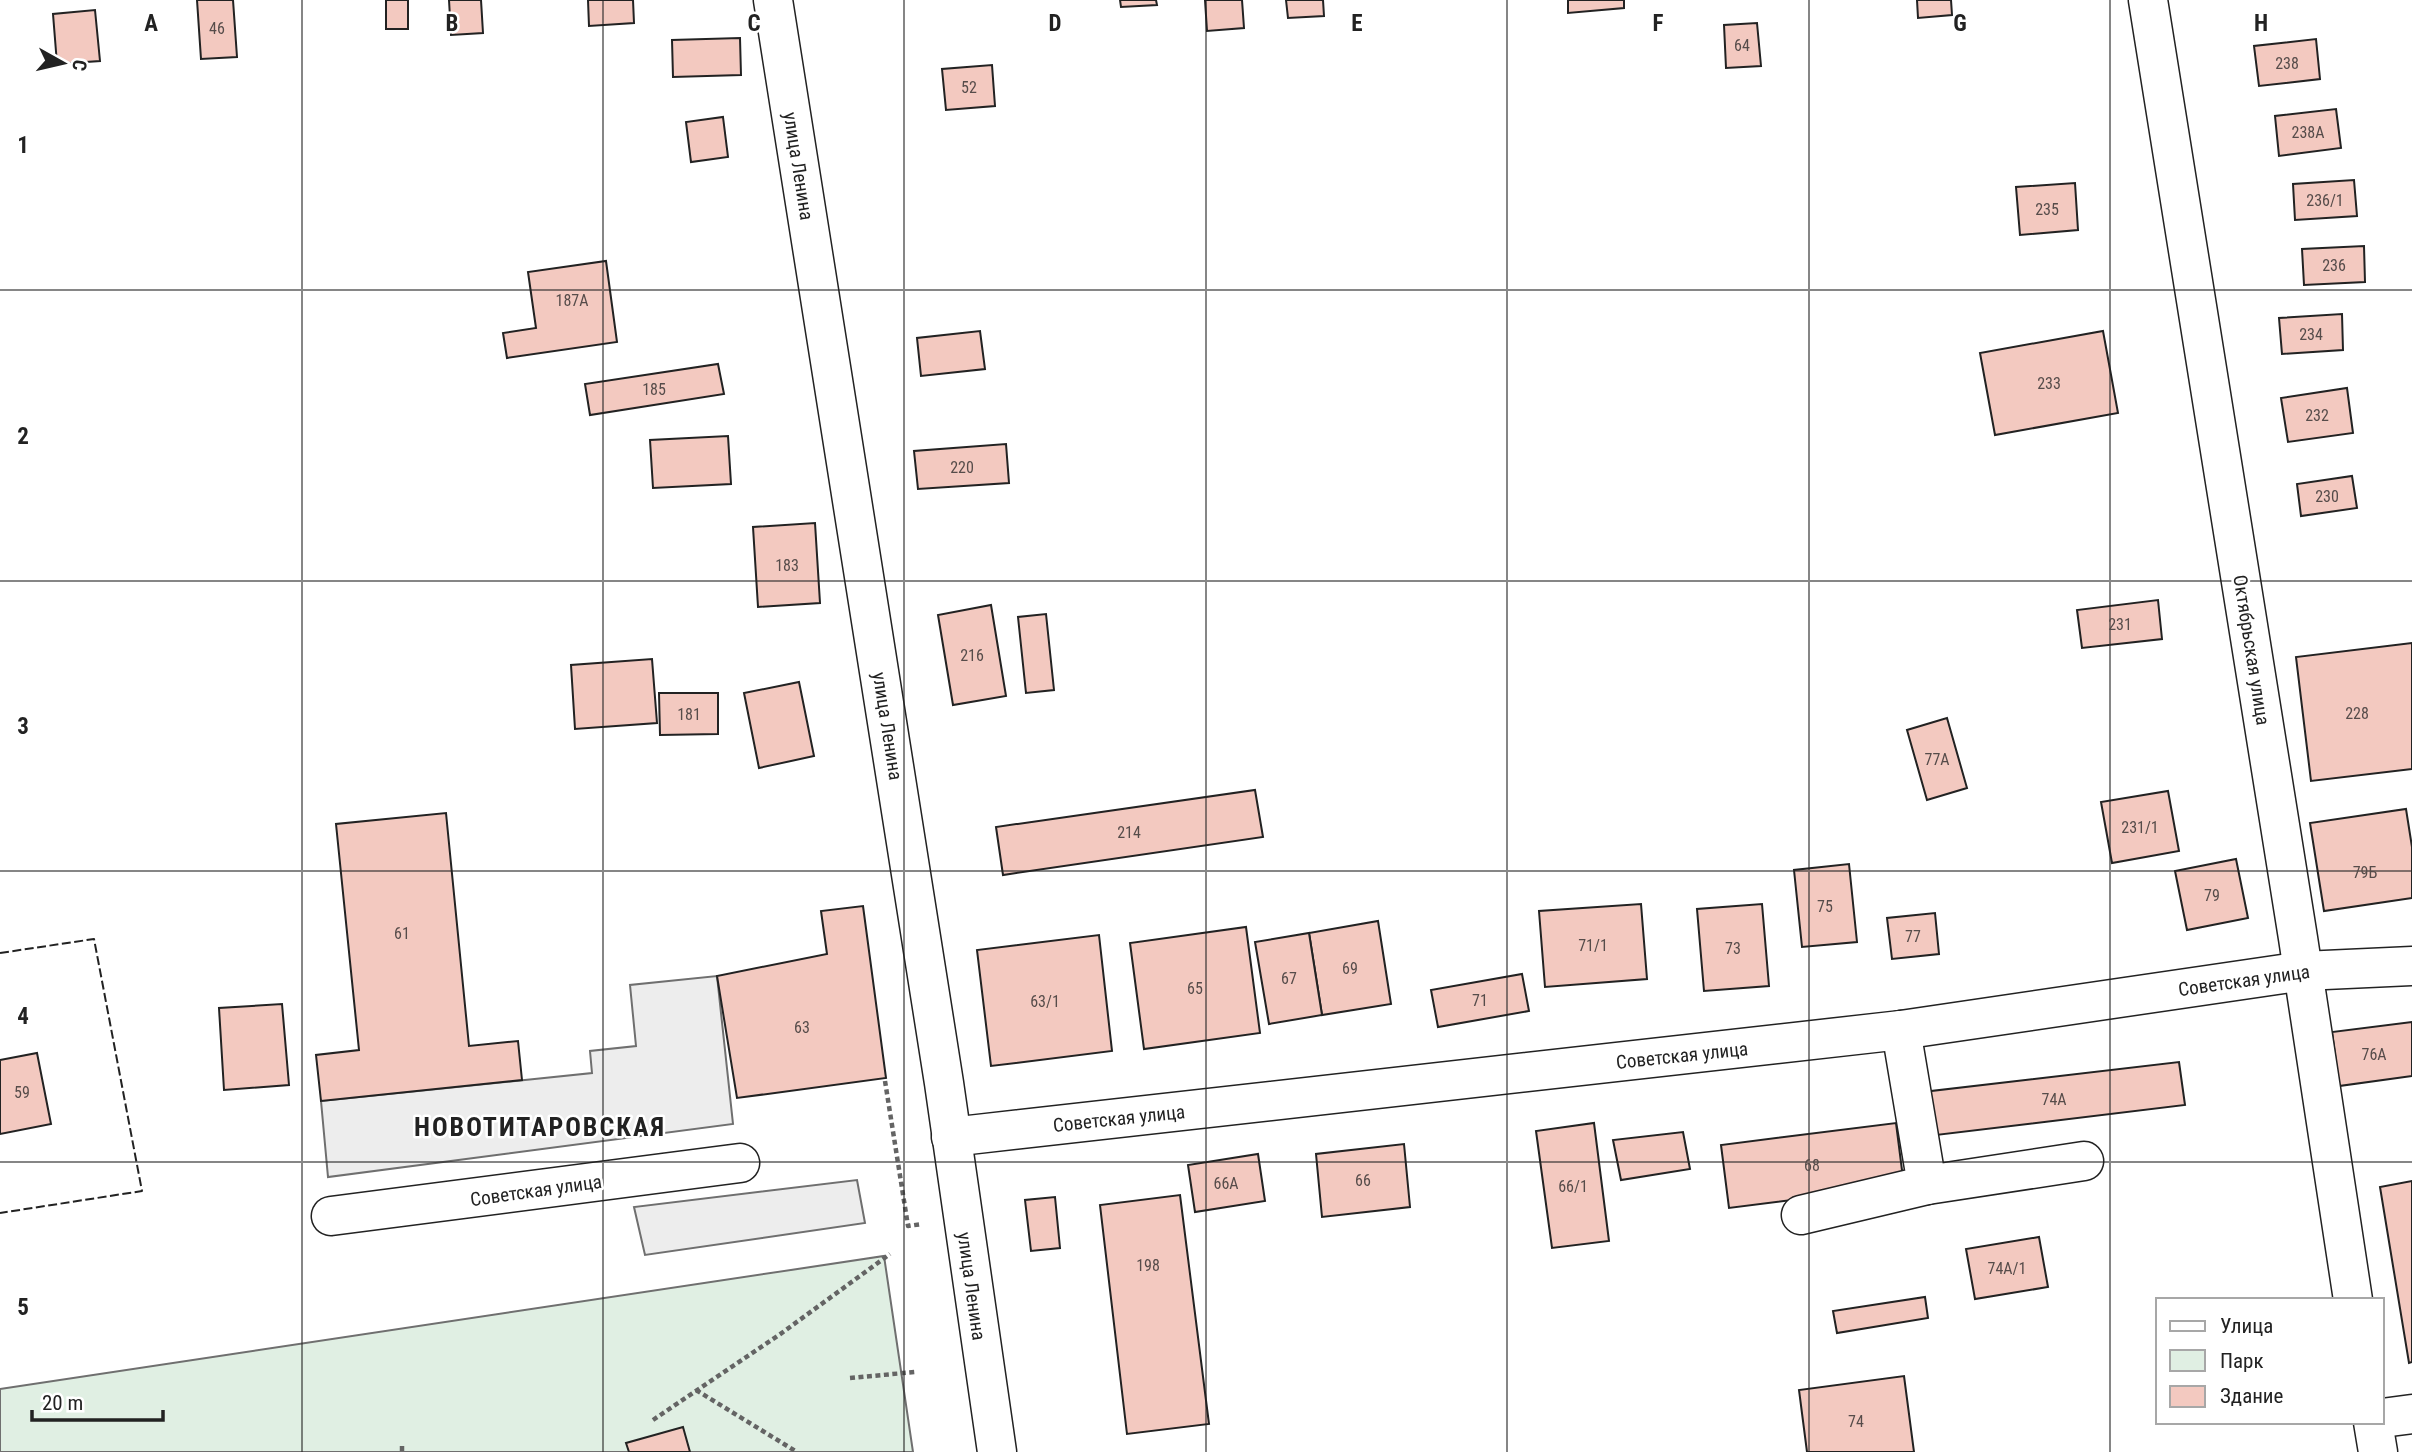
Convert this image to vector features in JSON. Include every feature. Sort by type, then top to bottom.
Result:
[{"type":"street","name":"улица Ленина","points":[[773,0],[951,1137],[997,1452]]},
{"type":"street","name":"Октябрьская улица","points":[[2148,0],[2353,1298]]},
{"type":"street","name":"Советская улица","points":[[951,1137],[1901,1030],[2303,971],[2412,966]]},
{"type":"street","points":[[1901,1030],[1927,1185]]},
{"type":"street","points":[[1801,1215],[1927,1185],[2084,1161]]},
{"type":"street","name":"Советская улица","points":[[331,1216],[740,1163]]},
{"type":"street","points":[[2384,1418],[2412,1414]]},
{"type":"street","points":[[2373,1424],[2378,1452]]},
{"type":"path","points":[[885,1081],[908,1226]]},
{"type":"path","points":[[653,1420],[779,1335],[890,1254]]},
{"type":"path","points":[[850,1378],[915,1373]]},
{"type":"path","points":[[696,1390],[797,1452]]},
{"type":"green space","points":[[884,1256],[913,1452],[0,1452],[0,1389]]},
{"type":"shaded area","points":[[717,976],[733,1124],[328,1177],[321,1101],[592,1073],[590,1051],[636,1046],[630,985]]},
{"type":"shaded area","points":[[857,1180],[865,1223],[645,1255],[634,1207]]},
{"type":"building","points":[[197,0],[233,0],[237,57],[201,59]]},
{"type":"building","points":[[386,0],[408,0],[408,29],[386,29]]},
{"type":"building","points":[[449,0],[481,0],[483,33],[451,35]]},
{"type":"building","points":[[588,0],[633,0],[634,23],[589,26]]},
{"type":"building","points":[[1120,0],[1156,0],[1157,5],[1121,7]]},
{"type":"building","points":[[1205,0],[1242,0],[1244,28],[1207,31]]},
{"type":"building","points":[[1286,0],[1323,0],[1324,16],[1288,18]]},
{"type":"building","points":[[1568,0],[1624,0],[1624,8],[1568,13]]},
{"type":"building","points":[[1917,0],[1951,0],[1952,15],[1918,18]]},
{"type":"building","points":[[95,10],[100,61],[57,64],[53,14]]},
{"type":"building","points":[[1757,23],[1761,66],[1726,68],[1724,25]]},
{"type":"building","points":[[740,38],[741,75],[673,77],[672,40]]},
{"type":"building","points":[[2316,39],[2320,79],[2259,86],[2254,46]]},
{"type":"building","points":[[992,65],[995,106],[946,110],[942,69]]},
{"type":"building","points":[[2336,109],[2341,148],[2279,156],[2275,116]]},
{"type":"building","points":[[723,117],[728,157],[691,162],[686,122]]},
{"type":"building","points":[[2354,180],[2357,216],[2295,220],[2293,184]]},
{"type":"building","points":[[2075,183],[2078,230],[2020,235],[2016,187]]},
{"type":"building","points":[[2364,246],[2365,282],[2304,285],[2302,249]]},
{"type":"building","points":[[606,261],[617,342],[507,358],[503,333],[536,328],[528,272]]},
{"type":"building","points":[[2342,314],[2343,350],[2282,354],[2279,318]]},
{"type":"building","points":[[980,331],[985,369],[921,376],[917,338]]},
{"type":"building","points":[[2103,331],[2118,413],[1995,435],[1980,353]]},
{"type":"building","points":[[718,364],[724,394],[590,415],[585,384]]},
{"type":"building","points":[[2347,388],[2353,433],[2288,442],[2281,398]]},
{"type":"building","points":[[728,436],[731,484],[653,488],[650,440]]},
{"type":"building","points":[[1006,444],[1009,483],[918,489],[914,451]]},
{"type":"building","points":[[2352,476],[2357,508],[2301,516],[2297,484]]},
{"type":"building","points":[[815,523],[820,603],[758,607],[753,527]]},
{"type":"building","points":[[2158,600],[2162,639],[2082,648],[2077,610]]},
{"type":"building","points":[[991,605],[1006,696],[953,705],[938,615]]},
{"type":"building","points":[[1046,614],[1054,690],[1026,693],[1018,617]]},
{"type":"building","points":[[2412,643],[2412,769],[2311,781],[2296,657]]},
{"type":"building","points":[[652,659],[657,723],[575,729],[571,665]]},
{"type":"building","points":[[799,682],[814,756],[759,768],[744,693]]},
{"type":"building","points":[[659,693],[718,693],[718,734],[660,735]]},
{"type":"building","points":[[1947,718],[1967,788],[1927,800],[1907,730]]},
{"type":"building","points":[[1255,790],[1263,837],[1003,875],[996,827]]},
{"type":"building","points":[[2168,791],[2179,851],[2112,863],[2101,802]]},
{"type":"building","points":[[2406,809],[2412,847],[2412,898],[2324,911],[2310,823]]},
{"type":"building","points":[[446,813],[469,1046],[518,1041],[522,1080],[321,1101],[316,1055],[359,1050],[336,824]]},
{"type":"building","points":[[2236,859],[2248,918],[2187,930],[2175,871]]},
{"type":"building","points":[[1849,864],[1857,942],[1802,947],[1794,870]]},
{"type":"building","points":[[1641,904],[1647,979],[1545,987],[1539,911]]},
{"type":"building","points":[[1762,904],[1769,986],[1704,991],[1697,909]]},
{"type":"building","points":[[863,906],[886,1078],[737,1098],[717,976],[827,954],[821,911]]},
{"type":"building","points":[[1935,913],[1939,954],[1892,959],[1887,918]]},
{"type":"building","points":[[1378,921],[1391,1004],[1322,1015],[1309,933]]},
{"type":"building","points":[[1246,927],[1260,1033],[1144,1049],[1130,943]]},
{"type":"building","points":[[1309,933],[1322,1015],[1269,1024],[1255,942]]},
{"type":"building","points":[[1099,935],[1112,1051],[991,1066],[977,950]]},
{"type":"building","points":[[1522,974],[1529,1011],[1438,1027],[1431,990]]},
{"type":"building","points":[[282,1004],[289,1085],[224,1090],[219,1008]]},
{"type":"building","points":[[2412,1022],[2412,1076],[2339,1086],[2332,1032]]},
{"type":"building","points":[[37,1053],[51,1124],[0,1134],[0,1060]]},
{"type":"building","points":[[2179,1062],[2185,1105],[1928,1136],[1923,1092]]},
{"type":"building","points":[[1594,1123],[1609,1241],[1552,1248],[1536,1131]]},
{"type":"building","points":[[1896,1123],[1904,1186],[1729,1208],[1721,1145]]},
{"type":"building","points":[[1683,1132],[1690,1169],[1621,1180],[1613,1140]]},
{"type":"building","points":[[1404,1144],[1410,1207],[1322,1217],[1316,1154]]},
{"type":"building","points":[[1258,1154],[1265,1201],[1195,1212],[1188,1165]]},
{"type":"building","points":[[2412,1181],[2412,1362],[2409,1363],[2380,1187]]},
{"type":"building","points":[[1180,1195],[1209,1424],[1127,1434],[1100,1205]]},
{"type":"building","points":[[1055,1197],[1060,1248],[1031,1251],[1025,1200]]},
{"type":"building","points":[[2039,1237],[2048,1287],[1975,1299],[1966,1249]]},
{"type":"building","points":[[1925,1297],[1928,1318],[1837,1333],[1833,1311]]},
{"type":"building","points":[[1904,1376],[1914,1452],[1807,1452],[1799,1390]]},
{"type":"building","points":[[683,1427],[690,1452],[629,1452],[626,1443]]},
{"type":"fence","points":[[0,953],[94,939],[142,1191],[0,1213]]},
{"type":"district","name":"НОВОТИТАРОВСКАЯ","points":[[540,1127]]}]
